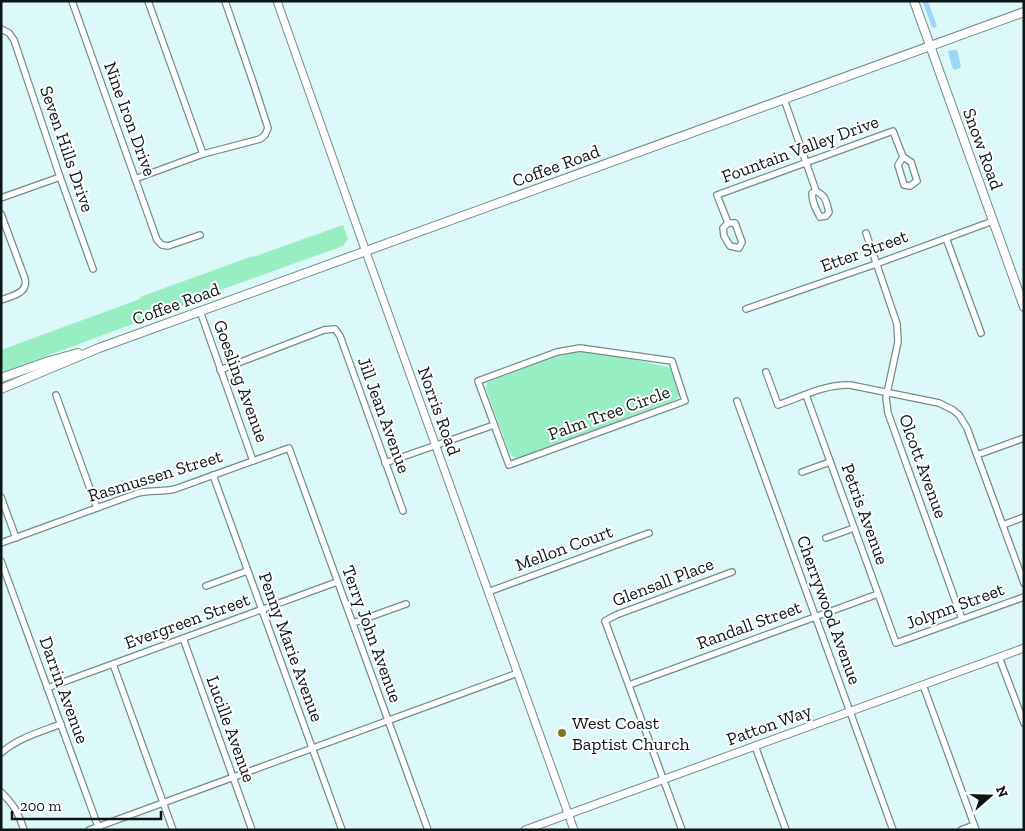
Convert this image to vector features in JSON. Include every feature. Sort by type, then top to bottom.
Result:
[{"type":"main road","name":"Snow Road","points":[[914,1],[1024,307]]},
{"type":"main road","name":"Coffee Road","points":[[1,389],[99,348],[1024,12]]},
{"type":"main road","name":"Coffee Road","points":[[1,378],[48,361],[99,348]]},
{"type":"street","name":"Nine Iron Drive","points":[[72,1],[157,240],[162,245],[168,246],[200,235]]},
{"type":"street","points":[[148,1],[203,154]]},
{"type":"street","points":[[135,179],[203,154],[260,139],[265,135],[268,128],[225,1]]},
{"type":"street","name":"Norris Road","points":[[277,1],[574,830]]},
{"type":"street","name":"Seven Hills Drive","points":[[1,30],[10,33],[14,40],[93,269]]},
{"type":"street","points":[[784,99],[816,191]]},
{"type":"street","name":"Fountain Valley Drive","points":[[728,223],[717,195],[893,131],[903,157]]},
{"type":"street","points":[[903,157],[911,162],[917,181],[910,186],[904,184],[898,165],[903,157]]},
{"type":"street","points":[[1,198],[60,177]]},
{"type":"street","points":[[1,214],[26,284],[20,292],[1,300]]},
{"type":"street","name":"Etter Street","points":[[746,309],[993,221]]},
{"type":"street","name":"Olcott Avenue","points":[[866,234],[895,316],[898,332],[898,342],[887,392],[886,406],[962,619]]},
{"type":"street","points":[[946,238],[981,333]]},
{"type":"street","name":"Goesling Avenue","points":[[200,311],[253,460]]},
{"type":"street","name":"Jill Jean Avenue","points":[[220,370],[324,330],[336,329],[403,511]]},
{"type":"street","name":"Palm Tree Circle","points":[[569,349],[593,349],[672,361],[685,401],[509,465],[494,425],[478,381],[569,349]]},
{"type":"street","points":[[766,372],[778,405],[826,388],[850,385],[939,403],[953,410],[959,415],[967,428],[1024,583]]},
{"type":"street","points":[[56,395],[97,508]]},
{"type":"street","name":"Petris Avenue","points":[[806,395],[896,643]]},
{"type":"street","name":"Cherrywood Avenue","points":[[737,401],[893,830]]},
{"type":"street","points":[[385,463],[494,425]]},
{"type":"street","points":[[977,454],[1024,438]]},
{"type":"street","name":"Rasmussen Street","points":[[1,543],[138,493],[168,491],[289,448]]},
{"type":"street","name":"Terry John Avenue","points":[[289,448],[428,830]]},
{"type":"street","points":[[802,472],[830,462]]},
{"type":"street","name":"Penny Marie Avenue","points":[[213,475],[342,830]]},
{"type":"street","points":[[1,497],[16,538]]},
{"type":"street","points":[[1003,525],[1024,517]]},
{"type":"street","points":[[826,538],[854,528]]},
{"type":"street","name":"Mellon Court","points":[[488,592],[649,533]]},
{"type":"street","name":"Darrin Avenue","points":[[1,561],[99,828]]},
{"type":"street","points":[[206,586],[247,570]]},
{"type":"street","name":"Glensall Place","points":[[629,685],[605,621],[616,615],[732,572]]},
{"type":"street","name":"Evergreen Street","points":[[48,688],[338,582]]},
{"type":"street","name":"Randall Street","points":[[629,685],[878,594]]},
{"type":"street","name":"Jolynn Street","points":[[896,643],[1024,597]]},
{"type":"street","points":[[353,623],[406,604]]},
{"type":"street","name":"Lucille Avenue","points":[[183,638],[252,830]]},
{"type":"street","name":"Patton Way","points":[[525,830],[1024,648]]},
{"type":"street","points":[[999,656],[1024,723]]},
{"type":"street","points":[[113,664],[173,830]]},
{"type":"street","points":[[88,830],[99,828],[163,802],[518,673]]},
{"type":"street","points":[[629,685],[682,830]]},
{"type":"street","points":[[923,685],[975,827],[962,830]]},
{"type":"street","points":[[1,753],[23,738],[61,724]]},
{"type":"street","points":[[755,746],[786,830]]},
{"type":"street","points":[[1,792],[14,805],[24,830]]},
{"type":"green space","points":[[343,225],[348,239],[343,246],[4,372],[1,366],[1,350],[252,256]]},
{"type":"green space","points":[[581,351],[597,352],[669,367],[679,390],[679,396],[675,400],[517,458],[513,457],[509,452],[486,389],[487,383],[554,357]]},
{"type":"water","points":[[957,50],[961,66],[954,70],[948,51]]},
{"type":"waterway","points":[[925,1],[934,25]]},
{"type":"place","name":"West Coast Baptist Church","points":[[562,733]]}]
